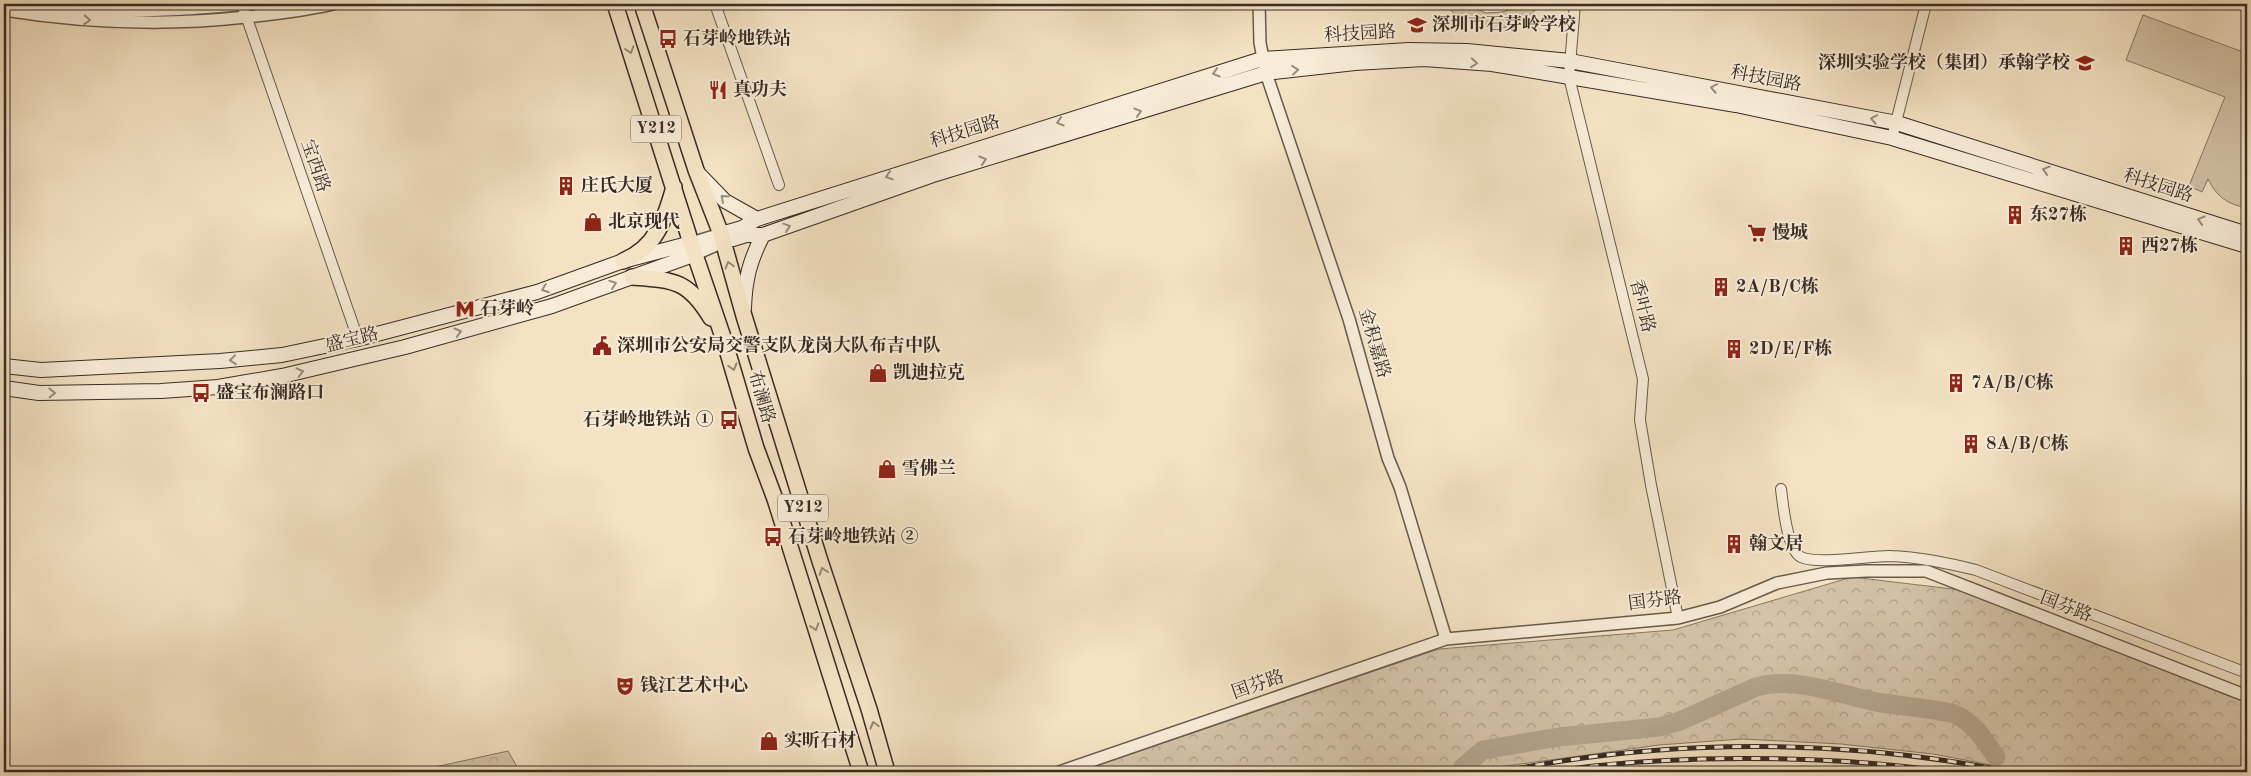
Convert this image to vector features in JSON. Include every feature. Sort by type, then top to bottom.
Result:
[{"type":"main road","name":"布澜路","points":[[615,4],[693,248],[726,343],[756,448],[775,499],[861,772]]},
{"type":"main road","name":"布澜路","points":[[642,4],[696,170],[722,238],[742,309],[820,561],[869,709],[887,772]]},
{"type":"main road","name":"科技园路","points":[[722,238],[757,219],[944,158],[1262,59],[1409,50],[1457,51],[1570,61],[1897,123],[2247,234]]},
{"type":"main road","name":"科技园路","points":[[722,238],[763,235],[936,174],[1266,73],[1355,63],[1424,59],[1492,64],[1736,105],[1892,138],[2247,246]]},
{"type":"main road","points":[[696,170],[725,201],[757,219]]},
{"type":"main road","points":[[623,261],[636,256],[655,236],[666,214],[674,187]]},
{"type":"main road","points":[[714,309],[742,309],[745,284],[754,253],[763,235]]},
{"type":"main road","name":"盛宝路","points":[[4,366],[41,370],[220,361],[282,355],[358,339],[537,292],[623,261],[693,248]]},
{"type":"main road","name":"盛宝路","points":[[4,388],[39,393],[162,392],[218,387],[282,376],[405,347],[552,306],[632,278],[693,248]]},
{"type":"main road","points":[[632,278],[673,280],[684,286],[702,304],[726,343]]},
{"type":"street","points":[[37,4],[124,11],[166,11],[246,4]]},
{"type":"street","name":"宝西路","points":[[242,4],[358,339]]},
{"type":"street","points":[[4,10],[39,16],[124,23],[166,23],[284,13],[332,4]]},
{"type":"street","points":[[715,4],[779,185]]},
{"type":"street","name":"金积嘉路","points":[[1259,4],[1262,59],[1266,73],[1349,319],[1388,458],[1400,487],[1446,639]]},
{"type":"street","name":"香叶路","points":[[1575,4],[1569,77],[1643,378],[1640,420],[1650,485],[1678,618]]},
{"type":"street","points":[[1892,138],[1926,4]]},
{"type":"street","name":"科技园路","points":[[693,248],[722,238]]},
{"type":"street","points":[[1781,489],[1792,548],[1801,557],[1819,560],[1889,556],[1937,560],[1976,570],[2247,673]]},
{"type":"street","name":"国芬路","points":[[1060,772],[1446,639],[1678,618],[1720,607],[1777,583],[1828,573],[1926,571],[2247,696]]},
{"type":"green space","points":[[1446,4],[1465,4],[1486,13],[1502,12],[1516,8],[1520,4],[1541,4],[1519,22],[1493,29],[1480,28],[1468,23],[1456,15]]},
{"type":"green space","points":[[2143,15],[2243,52],[2247,41],[2247,208],[2223,199],[2215,191],[2208,179],[2202,192],[2189,186],[2225,97],[2126,60]]},
{"type":"green space","points":[[1852,577],[1961,590],[2247,703],[2247,772],[2028,772],[1933,754],[1841,744],[1742,739],[1659,745],[1473,772],[1077,772],[1439,649],[1673,630]]},
{"type":"green space","points":[[508,751],[520,772],[412,772]]},
{"type":"waterway","points":[[1463,767],[1483,750],[1559,737],[1659,727],[1680,721],[1756,687],[1771,684],[1816,687],[1876,702],[1952,713],[1972,726],[1996,757]]},
{"type":"railway","points":[[1500,772],[1563,761],[1627,753],[1755,746],[1820,748],[1884,753],[1948,761],[2011,772]]},
{"type":"railway","points":[[1554,772],[1590,766],[1627,763],[1732,758],[1856,762],[1948,772]]},
{"type":"railway","points":[[1661,772],[1753,769],[1860,772]]},
{"type":"place","name":"深圳市石芽岭学校","points":[[1417,25]]},
{"type":"place","name":"石芽岭地铁站","points":[[668,39]]},
{"type":"place","name":"深圳实验学校（集团）承翰学校","points":[[2085,63]]},
{"type":"place","name":"真功夫","points":[[718,90]]},
{"type":"place","name":"庄氏大厦","points":[[566,186]]},
{"type":"place","name":"东27栋","points":[[2015,215]]},
{"type":"place","name":"北京现代","points":[[593,222]]},
{"type":"place","name":"慢城","points":[[1757,233]]},
{"type":"place","name":"西27栋","points":[[2126,246]]},
{"type":"place","name":"2A/B/C栋","points":[[1721,287]]},
{"type":"place","name":"石芽岭","points":[[465,309]]},
{"type":"place","name":"深圳市公安局交警支队龙岗大队布吉中队","points":[[602,346]]},
{"type":"place","name":"2D/E/F栋","points":[[1734,349]]},
{"type":"place","name":"凯迪拉克","points":[[878,373]]},
{"type":"place","name":"7A/B/C栋","points":[[1956,383]]},
{"type":"place","name":"盛宝布澜路口","points":[[201,393]]},
{"type":"place","name":"石芽岭地铁站 ①","points":[[729,420]]},
{"type":"place","name":"8A/B/C栋","points":[[1971,444]]},
{"type":"place","name":"雪佛兰","points":[[887,469]]},
{"type":"place","name":"石芽岭地铁站 ②","points":[[773,537]]},
{"type":"place","name":"翰文居","points":[[1734,544]]},
{"type":"place","name":"钱江艺术中心","points":[[625,686]]},
{"type":"place","name":"实昕石材","points":[[769,741]]}]
